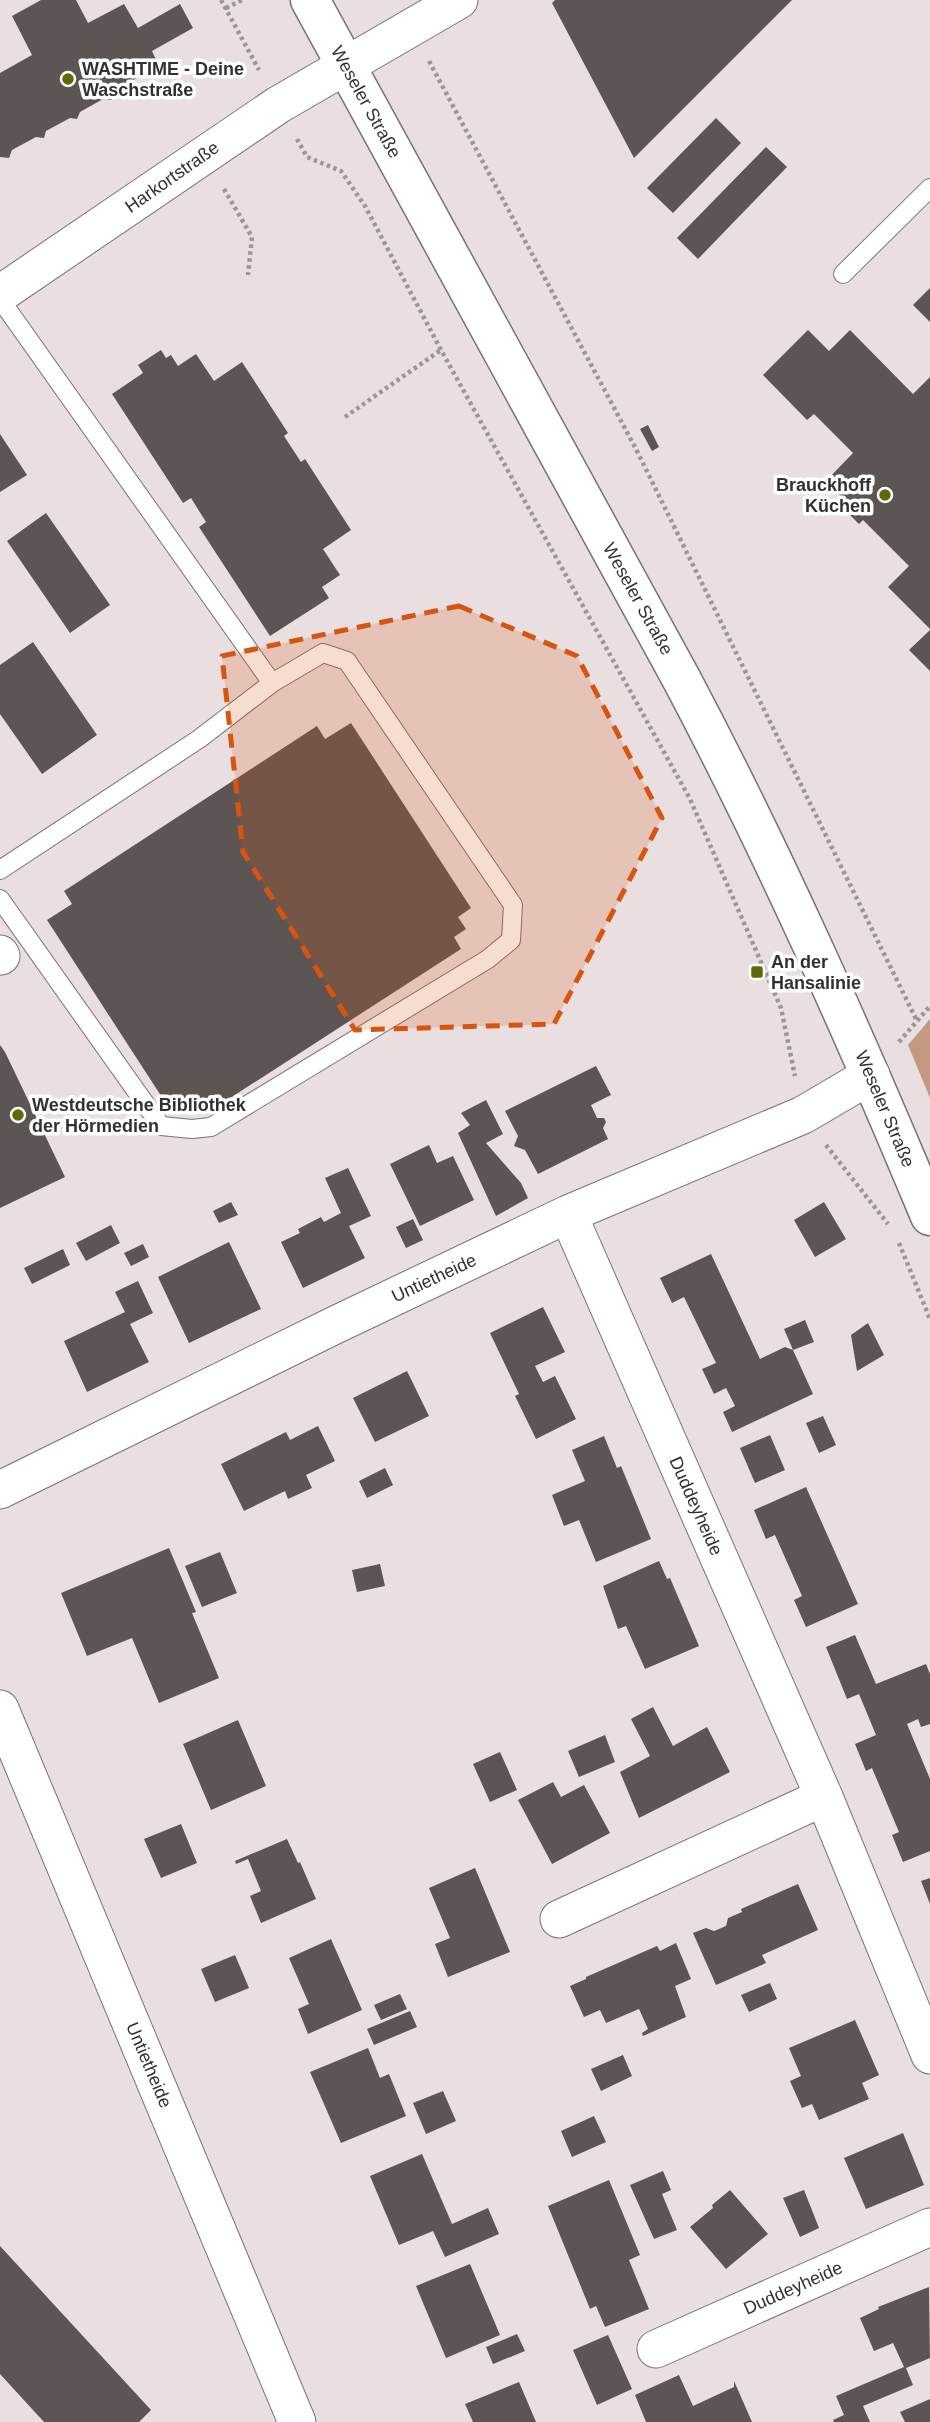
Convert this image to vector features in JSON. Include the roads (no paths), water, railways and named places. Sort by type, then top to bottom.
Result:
[{"type":"main road","name":"Weseler Straße","points":[[310,0],[734,779],[871,1075],[930,1216]]},
{"type":"street","points":[[347,66],[459,0]]},
{"type":"street","name":"Harkortstraße","points":[[0,293],[278,105],[347,66]]},
{"type":"street","name":"Untietheide","points":[[0,1490],[568,1214],[803,1115],[871,1075]]},
{"type":"street","name":"Duddeyheide","points":[[568,1214],[824,1797],[930,2055]]},
{"type":"street","name":"Untietheide","points":[[0,1709],[298,2422]]},
{"type":"street","points":[[559,1919],[824,1797]]},
{"type":"street","name":"Duddeyheide","points":[[656,2349],[930,2227]]},
{"type":"lane","points":[[843,274],[930,188]]},
{"type":"lane","points":[[0,299],[272,683]]},
{"type":"lane","points":[[0,870],[200,739],[272,683],[323,653],[347,661],[513,905],[511,940],[488,960],[211,1127],[192,1129],[161,1126],[0,899]]},
{"type":"place","name":"WASHTIME - Deine Waschstraße","points":[[68,79]]},
{"type":"place","name":"Brauckhoff Küchen","points":[[885,495]]},
{"type":"place","name":"An der Hansalinie","points":[[757,972]]},
{"type":"place","name":"Westdeutsche Bibliothek der Hörmedien","points":[[18,1115]]}]
